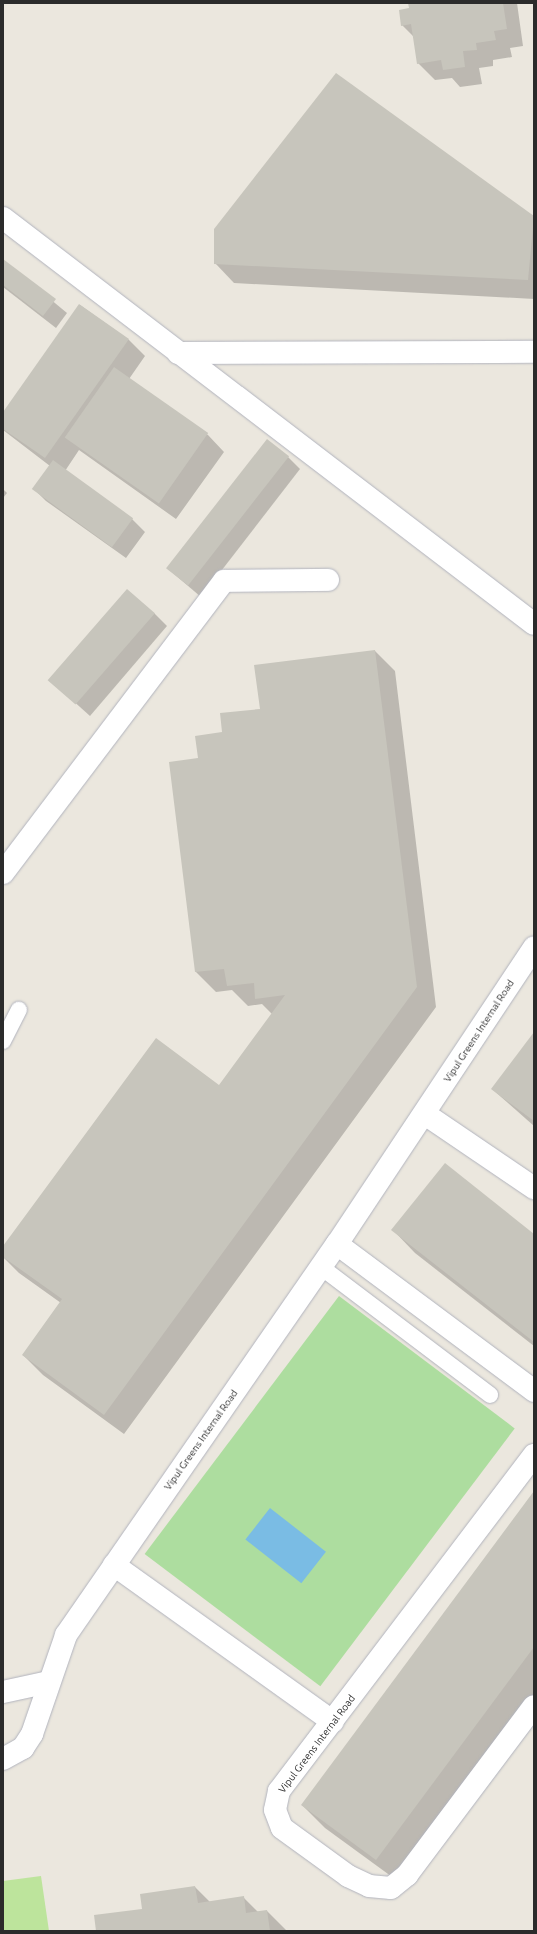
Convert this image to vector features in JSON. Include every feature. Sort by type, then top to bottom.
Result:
[{"type":"street","points":[[3,218],[534,624]]},
{"type":"street","points":[[178,353],[534,352]]},
{"type":"street","points":[[3,873],[224,582],[328,580]]},
{"type":"street","name":"Vipul Greens Internal Road","points":[[3,1759],[23,1748],[32,1734],[66,1635],[337,1244],[425,1114],[534,948]]},
{"type":"street","points":[[425,1114],[534,1188]]},
{"type":"street","points":[[337,1244],[534,1391]]},
{"type":"street","name":"Vipul Greens Internal Road","points":[[534,1455],[333,1722],[279,1791],[275,1810],[282,1828],[348,1876],[369,1886],[391,1888],[407,1875],[534,1706]]},
{"type":"street","points":[[114,1564],[333,1722]]},
{"type":"street","points":[[3,1692],[49,1682]]},
{"type":"lane","points":[[3,1041],[19,1010]]},
{"type":"lane","points":[[321,1267],[490,1395]]},
{"type":"green space","points":[[339,1296],[515,1428],[320,1686],[145,1554]]},
{"type":"green space","points":[[41,1876],[49,1931],[3,1931],[3,1881]]},
{"type":"water","points":[[270,1508],[326,1552],[301,1583],[245,1540]]},
{"type":"building","points":[[408,3],[503,3],[507,29],[494,31],[496,40],[476,43],[477,50],[463,51],[465,67],[443,70],[441,60],[417,64],[411,24],[401,26],[399,10],[409,8]]},
{"type":"building","points":[[336,73],[534,216],[528,280],[214,264],[214,229]]},
{"type":"building","points":[[3,259],[56,299],[43,316],[3,285]]},
{"type":"building","points":[[79,304],[129,339],[45,458],[3,429],[3,412]]},
{"type":"building","points":[[114,367],[208,433],[159,503],[65,437]]},
{"type":"building","points":[[267,439],[289,456],[188,585],[166,568]]},
{"type":"building","points":[[53,460],[133,518],[112,547],[32,489]]},
{"type":"building","points":[[127,589],[155,613],[76,705],[48,680]]},
{"type":"building","points":[[375,650],[417,987],[104,1415],[22,1355],[62,1299],[3,1257],[3,1246],[156,1038],[219,1085],[285,995],[255,999],[254,983],[227,986],[224,969],[195,972],[169,762],[198,758],[195,736],[222,732],[220,713],[260,709],[254,665]]},
{"type":"building","points":[[534,1032],[534,1121],[491,1089]]},
{"type":"building","points":[[445,1163],[534,1234],[534,1342],[391,1230]]},
{"type":"building","points":[[534,1491],[534,1647],[376,1860],[301,1805]]},
{"type":"building","points":[[195,1886],[198,1903],[244,1896],[246,1913],[267,1910],[270,1931],[96,1931],[94,1915],[142,1909],[140,1894]]}]
